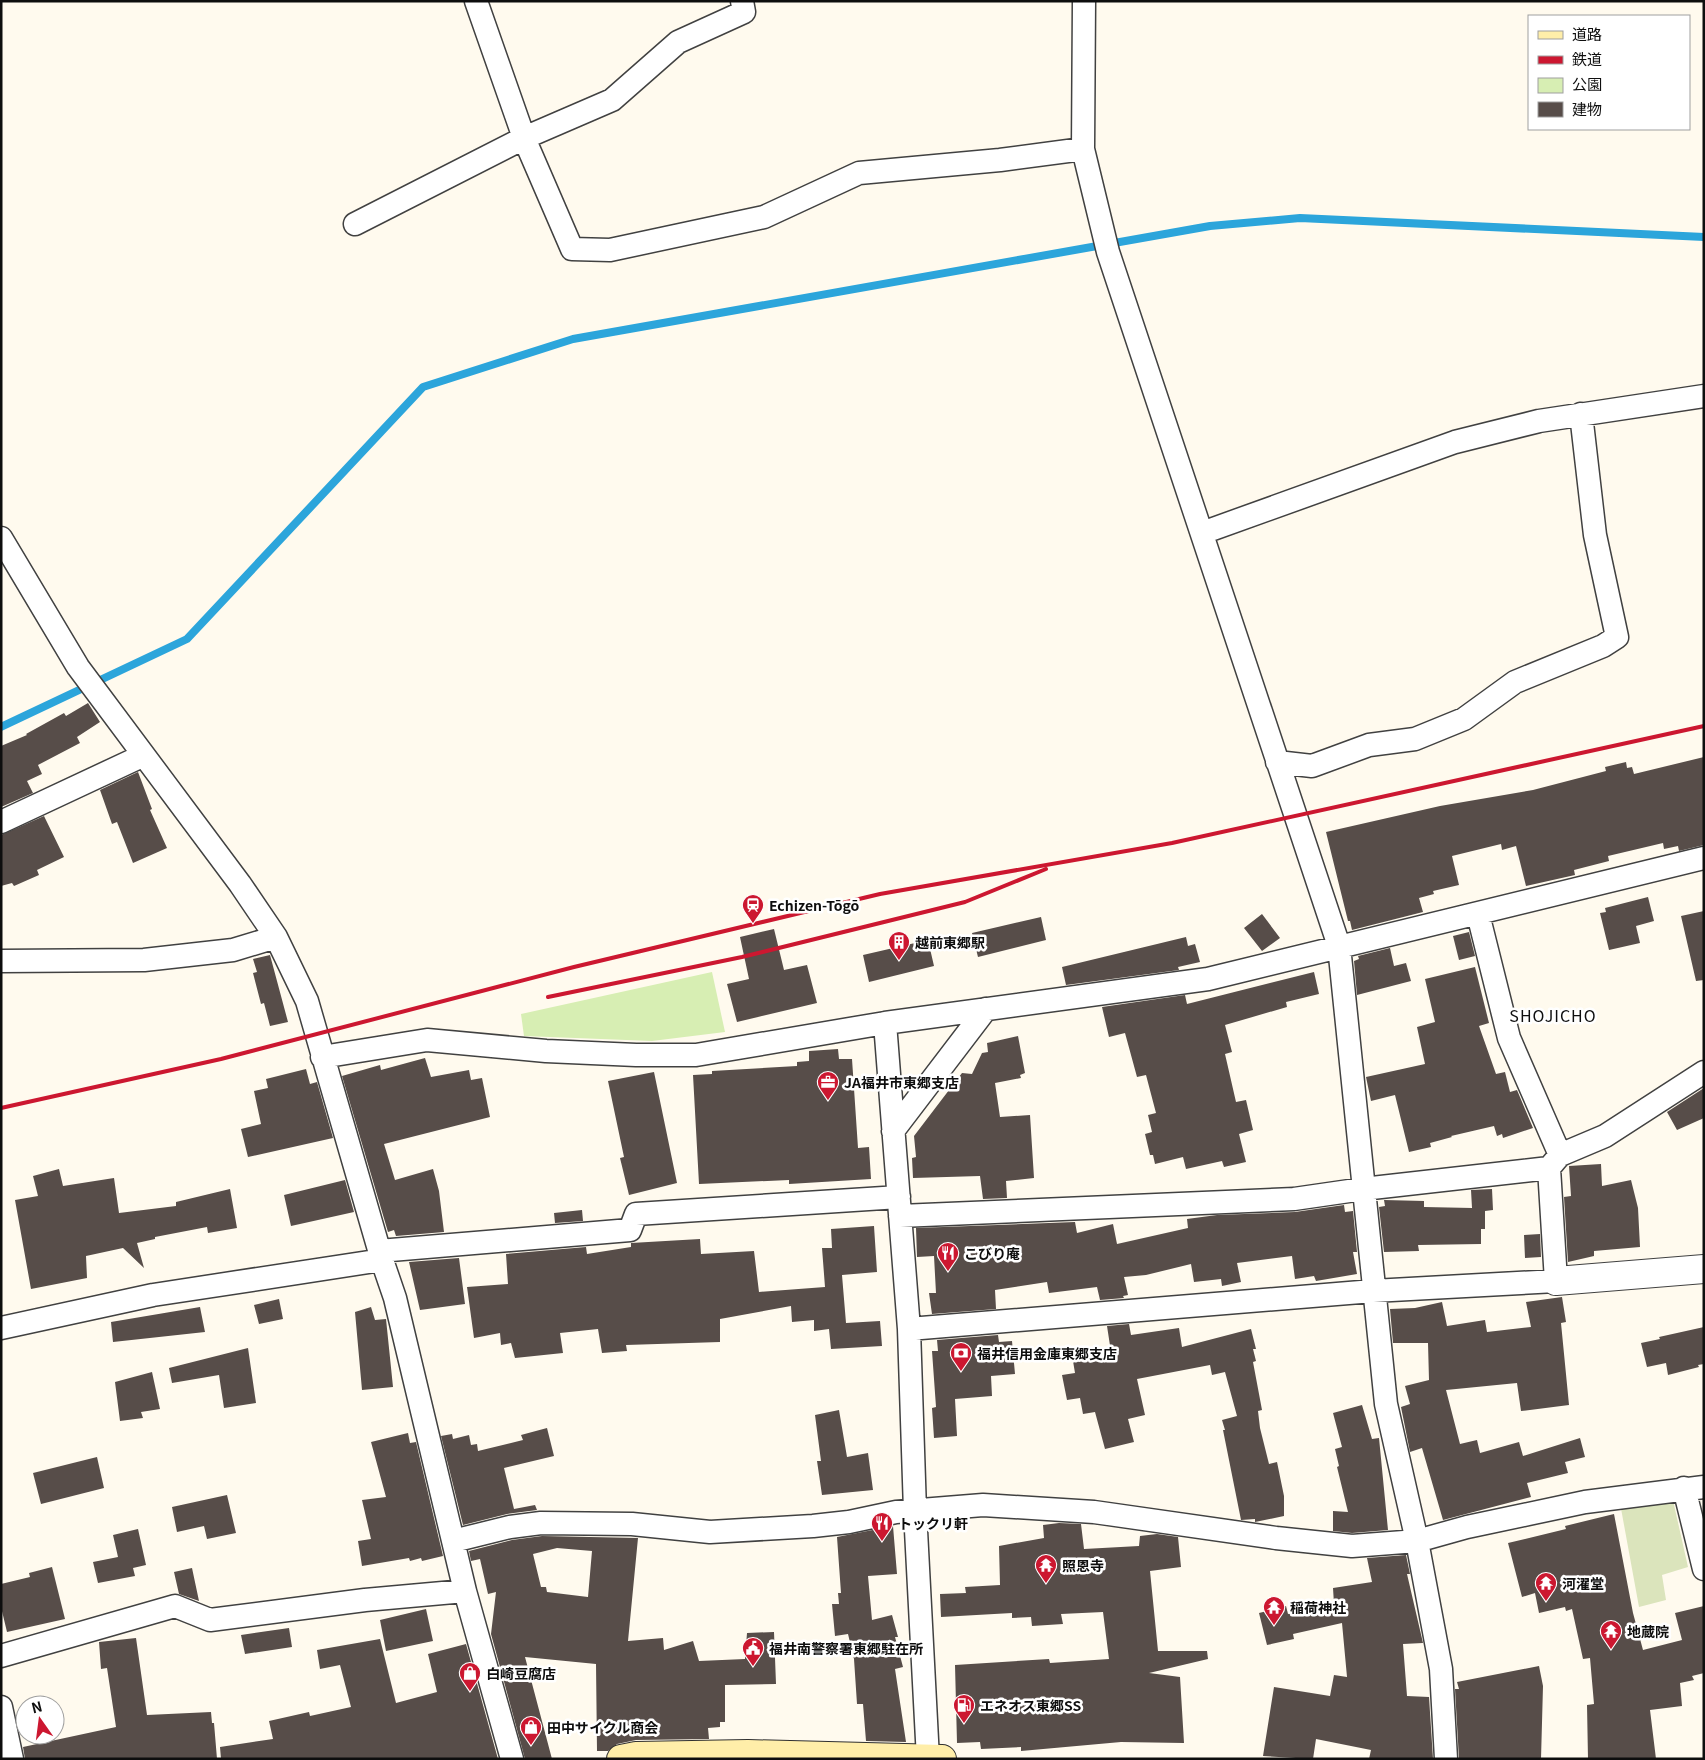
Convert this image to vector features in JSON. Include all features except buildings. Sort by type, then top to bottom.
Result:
[{"type":"main road","points":[[631,1758],[749,1756],[942,1759]]},
{"type":"street","points":[[476,1],[524,138],[572,249],[610,250],[764,217],[859,173],[1000,160],[1083,149]]},
{"type":"street","points":[[355,224],[524,138],[612,100],[678,42],[744,12],[742,1]]},
{"type":"street","points":[[1084,1],[1083,149],[1106,241],[1339,946],[1386,1404],[1417,1541],[1441,1670],[1446,1759]]},
{"type":"street","points":[[1202,533],[1455,442],[1539,421],[1704,396]]},
{"type":"street","points":[[1277,762],[1312,766],[1369,745],[1415,739],[1464,719],[1515,682],[1603,646],[1617,637],[1595,535],[1581,414]]},
{"type":"street","points":[[1,538],[78,667],[142,756],[240,884],[276,937],[307,1001],[380,1256],[395,1298],[452,1541],[512,1759]]},
{"type":"street","points":[[1,822],[142,756]]},
{"type":"street","points":[[322,1057],[427,1040],[546,1051],[636,1055],[696,1055],[986,1009],[1208,979],[1704,858]]},
{"type":"street","points":[[1478,914],[1509,1038],[1555,1161],[1556,1281]]},
{"type":"street","points":[[1,961],[144,960],[233,950],[276,937]]},
{"type":"street","points":[[893,1131],[986,1009]]},
{"type":"street","points":[[885,1024],[909,1329],[915,1511],[928,1759]]},
{"type":"street","points":[[1,1328],[153,1294],[380,1256],[630,1230],[636,1214],[900,1206],[1294,1199],[1555,1161],[1605,1136],[1704,1072]]},
{"type":"street","points":[[909,1329],[1373,1292],[1556,1281],[1704,1269]]},
{"type":"street","points":[[452,1541],[510,1527],[540,1523],[632,1524],[710,1532],[813,1526],[850,1522],[896,1512],[992,1506],[1094,1512],[1276,1538],[1352,1546],[1417,1541],[1584,1502],[1694,1488],[1704,1569]]},
{"type":"street","points":[[1,1656],[174,1606],[210,1620],[364,1600],[465,1591]]},
{"type":"street","points":[[1,1707],[12,1759]]},
{"type":"green space","points":[[712,972],[725,1032],[652,1041],[524,1036],[521,1014]]},
{"type":"green space","points":[[1672,1496],[1688,1567],[1662,1575],[1666,1600],[1639,1607],[1620,1503]]},
{"type":"waterway","points":[[1,727],[187,639],[423,387],[573,339],[1210,226],[1300,218],[1704,237]]},
{"type":"railway","points":[[1,1108],[221,1059],[574,967],[880,894],[1172,843],[1704,726]]},
{"type":"railway","points":[[548,997],[742,957],[965,902],[1046,869]]},
{"type":"place","name":"Echizen-Tōgō","points":[[753,924]]},
{"type":"place","name":"越前東郷駅","points":[[899,961]]},
{"type":"place","name":"JA福井市東郷支店","points":[[828,1101]]},
{"type":"place","name":"こびり庵","points":[[948,1272]]},
{"type":"place","name":"福井信用金庫東郷支店","points":[[961,1372]]},
{"type":"place","name":"トックリ軒","points":[[882,1542]]},
{"type":"place","name":"照恩寺","points":[[1046,1584]]},
{"type":"place","name":"河濯堂","points":[[1546,1602]]},
{"type":"place","name":"稲荷神社","points":[[1274,1626]]},
{"type":"place","name":"地蔵院","points":[[1611,1650]]},
{"type":"place","name":"福井南警察署東郷駐在所","points":[[753,1667]]},
{"type":"place","name":"白崎豆腐店","points":[[470,1692]]},
{"type":"place","name":"エネオス東郷SS","points":[[964,1724]]},
{"type":"place","name":"田中サイクル商会","points":[[531,1746]]},
{"type":"district","name":"SHOJICHO","points":[[1553,1015]]}]
